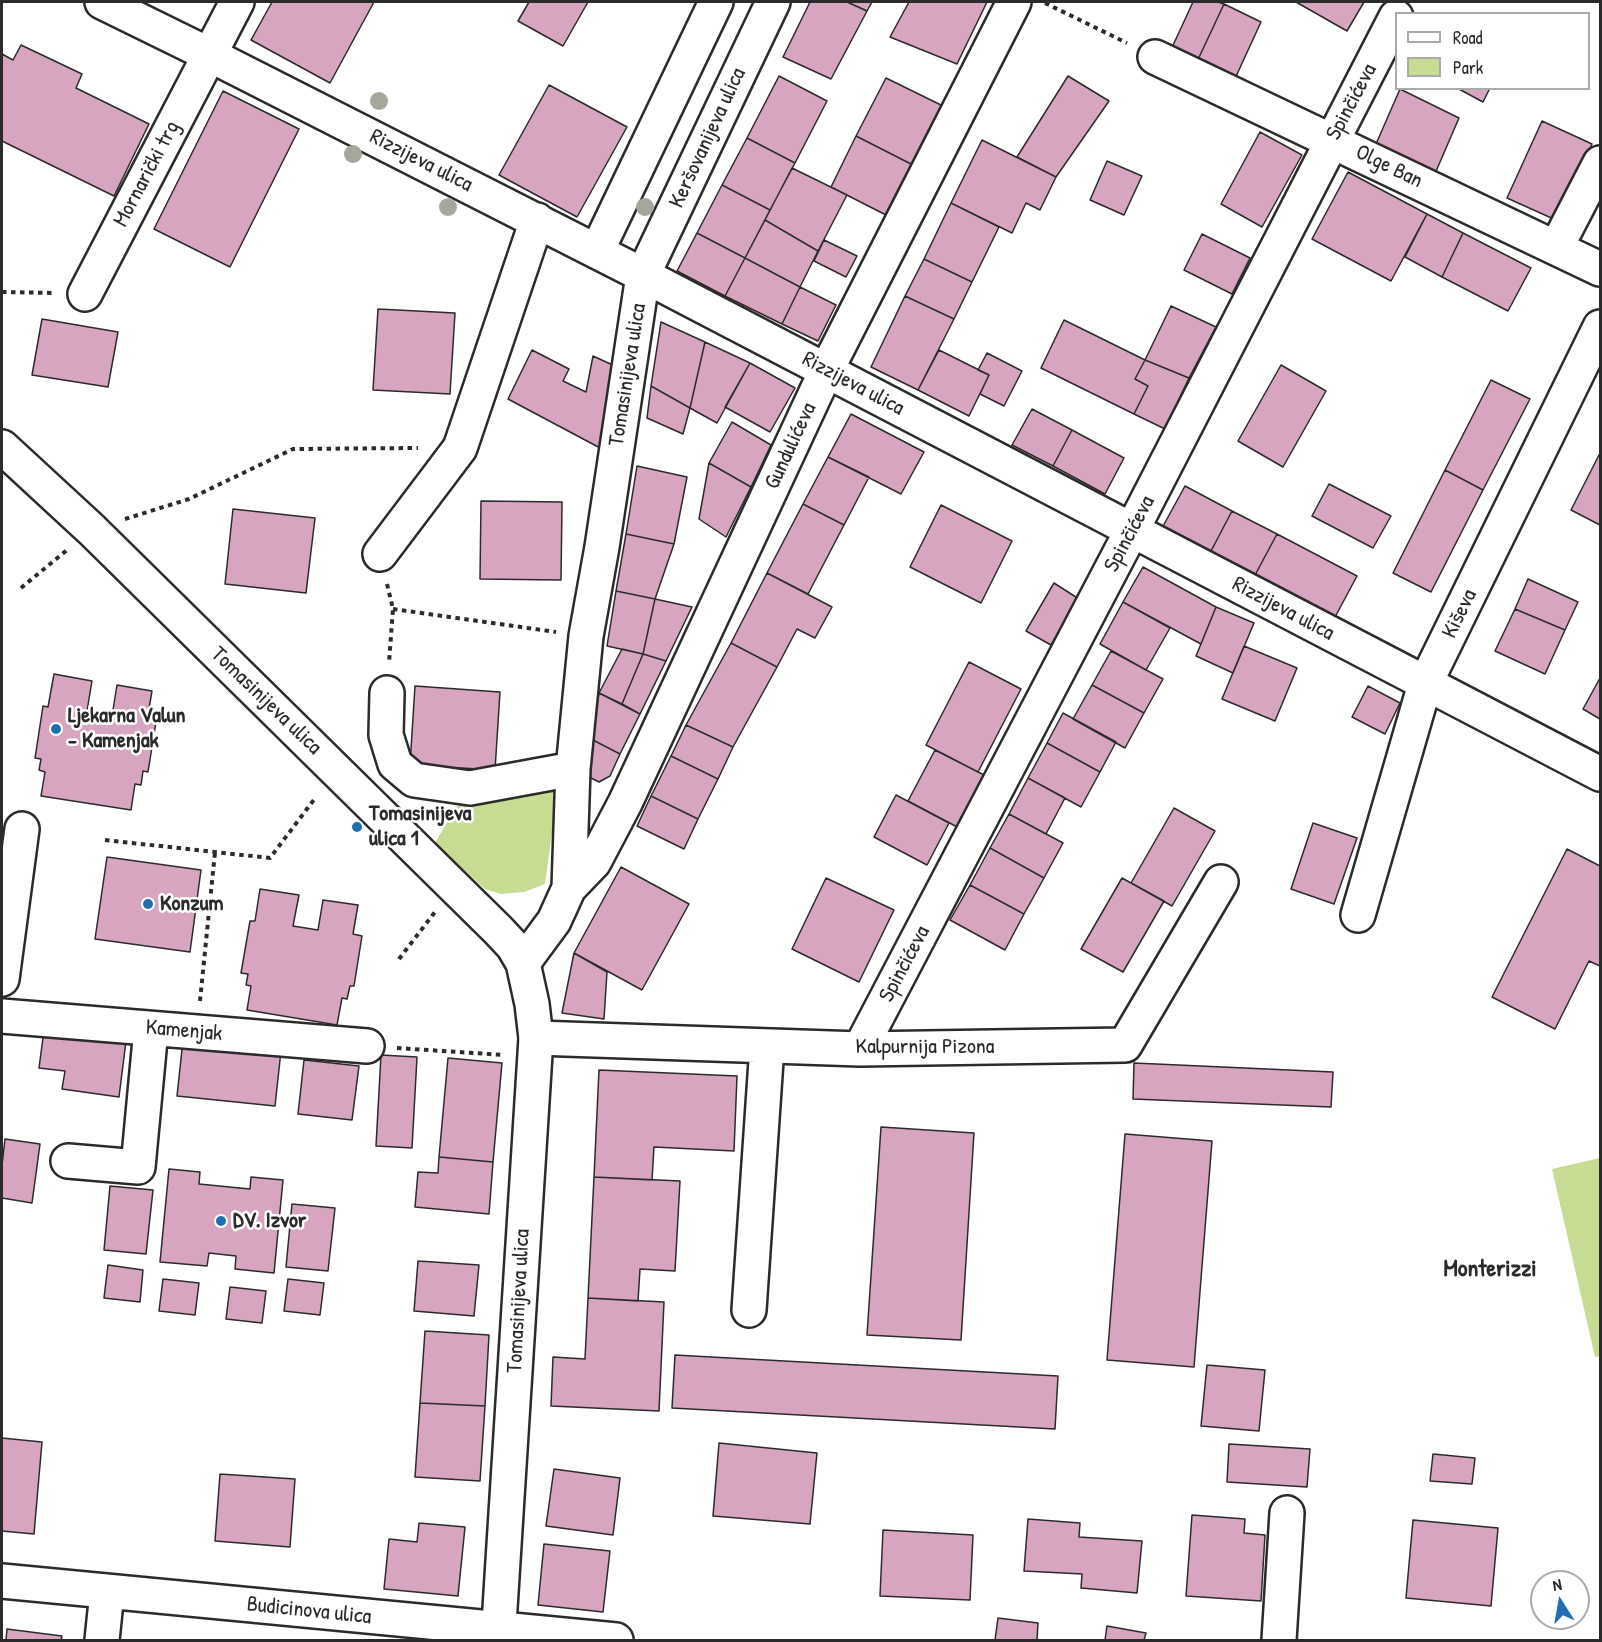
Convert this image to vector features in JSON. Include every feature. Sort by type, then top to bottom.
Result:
[{"type":"street","name":"Rizzijeva ulica","points":[[102,2],[537,220],[1600,774]]},
{"type":"street","name":"Mornarički trg","points":[[85,294],[237,2]]},
{"type":"street","points":[[597,251],[716,2]]},
{"type":"street","name":"Keršovanijeva ulica","points":[[643,275],[773,2]]},
{"type":"street","name":"Gundulićeva","points":[[569,888],[594,862],[625,803],[826,370],[1014,2]]},
{"type":"street","name":"Spinčićeva","points":[[860,1049],[1132,530],[1395,19]]},
{"type":"street","name":"Olge Ban","points":[[1155,57],[1600,269]]},
{"type":"street","points":[[1556,248],[1600,163]]},
{"type":"street","points":[[380,554],[460,448],[537,220]]},
{"type":"street","name":"Tomasinijeva ulica","points":[[523,963],[554,921],[569,888],[573,770],[586,636],[643,275]]},
{"type":"street","name":"Kiševa","points":[[1358,915],[1425,684],[1600,327]]},
{"type":"street","name":"Tomasinijeva ulica","points":[[2,447],[92,530],[337,770],[506,938],[523,963],[532,1004],[535,1047],[499,1635]]},
{"type":"street","points":[[387,693],[386,735],[395,764],[414,780],[470,788],[573,770]]},
{"type":"street","points":[[2,979],[22,830]]},
{"type":"street","name":"Kalpurnija Pizona","points":[[535,1047],[768,1046],[860,1049],[1125,1045],[1221,882]]},
{"type":"street","name":"Kamenjak","points":[[2,1016],[367,1046]]},
{"type":"street","points":[[69,1161],[138,1167],[151,1029]]},
{"type":"street","points":[[748,1311],[768,1046]]},
{"type":"street","points":[[1280,1641],[1287,1513]]},
{"type":"street","name":"Budicinova ulica","points":[[2,1581],[499,1635],[616,1641]]},
{"type":"street","points":[[102,1641],[107,1592]]},
{"type":"path","points":[[1041,2],[1155,57]]},
{"type":"path","points":[[2,292],[85,294]]},
{"type":"path","points":[[21,588],[92,530],[189,499],[293,449],[460,448]]},
{"type":"path","points":[[380,554],[393,609],[387,693]]},
{"type":"path","points":[[393,609],[586,636]]},
{"type":"path","points":[[105,840],[270,858],[337,770]]},
{"type":"path","points":[[197,1032],[215,852]]},
{"type":"path","points":[[399,959],[454,888]]},
{"type":"path","points":[[367,1046],[535,1047]]},
{"type":"green space","points":[[559,782],[545,884],[524,892],[501,894],[485,889],[435,843],[461,799]]},
{"type":"green space","points":[[1600,1158],[1600,1356],[1595,1357],[1552,1169]]},
{"type":"building","points":[[272,2],[374,2],[330,83],[251,40]]},
{"type":"building","points":[[529,2],[588,2],[563,46],[518,21]]},
{"type":"building","points":[[810,2],[847,2],[867,11],[831,79],[783,57]]},
{"type":"building","points":[[847,2],[872,2],[867,11]]},
{"type":"building","points":[[909,2],[987,2],[957,64],[890,37]]},
{"type":"building","points":[[1193,2],[1224,4],[1195,66],[1169,54]]},
{"type":"building","points":[[1296,2],[1364,2],[1347,31]]},
{"type":"building","points":[[1224,4],[1261,22],[1233,83],[1195,66]]},
{"type":"building","points":[[21,45],[82,74],[76,88],[149,124],[114,196],[2,141],[2,54],[13,60]]},
{"type":"building","points":[[779,76],[827,101],[795,163],[747,138]]},
{"type":"building","points":[[1068,76],[1109,101],[1056,177],[1017,157]]},
{"type":"building","points":[[886,78],[943,106],[913,165],[856,136]]},
{"type":"building","points":[[549,85],[627,127],[577,217],[499,175]]},
{"type":"building","points":[[1400,90],[1459,118],[1434,176],[1376,144]]},
{"type":"building","points":[[1461,90],[1489,90],[1483,102]]},
{"type":"building","points":[[223,91],[299,129],[230,267],[154,229]]},
{"type":"building","points":[[1542,121],[1592,144],[1558,221],[1507,198]]},
{"type":"building","points":[[1260,132],[1302,155],[1262,227],[1221,204]]},
{"type":"building","points":[[856,136],[913,165],[888,216],[831,187]]},
{"type":"building","points":[[747,138],[795,163],[770,210],[722,185]]},
{"type":"building","points":[[982,140],[1056,177],[1040,210],[1026,203],[1012,233],[951,203]]},
{"type":"building","points":[[1107,161],[1142,176],[1124,215],[1090,200]]},
{"type":"building","points":[[792,168],[847,195],[818,251],[765,220]]},
{"type":"building","points":[[1348,172],[1427,214],[1391,281],[1312,239]]},
{"type":"building","points":[[722,185],[770,210],[745,258],[697,233]]},
{"type":"building","points":[[951,203],[999,227],[972,282],[924,259]]},
{"type":"building","points":[[1427,214],[1463,233],[1442,277],[1405,257]]},
{"type":"building","points":[[765,220],[818,251],[800,287],[745,258]]},
{"type":"building","points":[[697,233],[745,258],[725,296],[677,271]]},
{"type":"building","points":[[1463,233],[1531,268],[1508,311],[1442,277]]},
{"type":"building","points":[[1202,234],[1250,258],[1232,294],[1184,270]]},
{"type":"building","points":[[824,240],[857,256],[846,277],[814,261]]},
{"type":"building","points":[[745,258],[800,287],[782,324],[725,296]]},
{"type":"building","points":[[924,259],[972,282],[954,319],[905,296]]},
{"type":"building","points":[[800,287],[836,305],[818,341],[782,324]]},
{"type":"building","points":[[905,296],[954,319],[918,390],[871,367]]},
{"type":"building","points":[[1171,306],[1216,327],[1189,378],[1145,360]]},
{"type":"building","points":[[378,309],[455,313],[450,394],[373,390]]},
{"type":"building","points":[[42,319],[118,332],[108,387],[32,375]]},
{"type":"building","points":[[1064,320],[1145,360],[1135,379],[1148,386],[1134,414],[1041,368]]},
{"type":"building","points":[[661,322],[705,342],[690,408],[651,386]]},
{"type":"building","points":[[705,342],[750,363],[717,423],[690,408]]},
{"type":"building","points":[[532,350],[569,369],[563,381],[586,392],[593,356],[617,367],[602,449],[508,399]]},
{"type":"building","points":[[939,350],[989,375],[969,416],[918,390]]},
{"type":"building","points":[[987,353],[1022,371],[1004,406],[980,394],[989,375],[978,370]]},
{"type":"building","points":[[1145,360],[1189,378],[1165,429],[1134,414],[1148,386],[1135,379]]},
{"type":"building","points":[[750,363],[795,388],[770,432],[725,407]]},
{"type":"building","points":[[1281,365],[1326,391],[1283,467],[1238,441]]},
{"type":"building","points":[[1491,380],[1530,399],[1483,490],[1445,470]]},
{"type":"building","points":[[651,386],[690,408],[683,434],[647,418]]},
{"type":"building","points":[[1032,409],[1072,430],[1053,466],[1012,445]]},
{"type":"building","points":[[851,414],[924,452],[901,494],[828,457]]},
{"type":"building","points":[[732,422],[771,445],[751,487],[709,463]]},
{"type":"building","points":[[1072,430],[1124,458],[1105,494],[1053,466]]},
{"type":"building","points":[[1600,453],[1600,525],[1571,510]]},
{"type":"building","points":[[828,457],[869,477],[844,525],[803,504]]},
{"type":"building","points":[[709,463],[751,487],[726,537],[699,519]]},
{"type":"building","points":[[637,466],[687,477],[674,544],[626,534]]},
{"type":"building","points":[[1445,470],[1483,490],[1431,592],[1393,573]]},
{"type":"building","points":[[1329,484],[1391,516],[1373,548],[1312,516]]},
{"type":"building","points":[[1185,486],[1232,511],[1210,553],[1162,528]]},
{"type":"building","points":[[481,501],[562,502],[561,580],[480,579]]},
{"type":"building","points":[[803,504],[844,525],[808,594],[767,573]]},
{"type":"building","points":[[941,505],[1012,541],[981,603],[910,567]]},
{"type":"building","points":[[233,509],[315,518],[306,593],[225,584]]},
{"type":"building","points":[[1232,511],[1277,534],[1254,577],[1210,553]]},
{"type":"building","points":[[626,534],[674,544],[655,599],[616,591]]},
{"type":"building","points":[[1277,534],[1357,576],[1334,619],[1254,577]]},
{"type":"building","points":[[1143,567],[1216,607],[1201,644],[1123,602]]},
{"type":"building","points":[[767,573],[832,607],[815,638],[797,629],[777,667],[731,643]]},
{"type":"building","points":[[1528,579],[1578,602],[1565,630],[1515,609]]},
{"type":"building","points":[[1054,583],[1079,599],[1051,645],[1026,631]]},
{"type":"building","points":[[616,591],[655,599],[643,654],[607,646]]},
{"type":"building","points":[[655,599],[692,607],[666,661],[643,654]]},
{"type":"building","points":[[1123,602],[1170,628],[1146,670],[1100,644]]},
{"type":"building","points":[[1216,607],[1254,623],[1233,673],[1196,656]]},
{"type":"building","points":[[1515,609],[1565,630],[1545,674],[1495,651]]},
{"type":"building","points":[[731,643],[777,667],[733,747],[686,725]]},
{"type":"building","points":[[1244,646],[1297,668],[1275,721],[1222,699]]},
{"type":"building","points":[[622,649],[643,654],[622,704],[599,693]]},
{"type":"building","points":[[1111,651],[1163,679],[1144,713],[1092,685]]},
{"type":"building","points":[[643,654],[666,661],[640,714],[622,704]]},
{"type":"building","points":[[969,662],[1021,689],[978,772],[926,745]]},
{"type":"building","points":[[54,674],[92,681],[87,711],[112,716],[117,685],[152,691],[147,720],[156,722],[148,772],[143,771],[141,785],[135,784],[131,810],[41,796],[45,772],[39,770],[41,759],[35,758],[43,706],[48,707]]},
{"type":"building","points":[[1600,678],[1600,719],[1583,709]]},
{"type":"building","points":[[1092,685],[1144,713],[1125,748],[1073,719]]},
{"type":"building","points":[[415,686],[500,692],[495,770],[410,765]]},
{"type":"building","points":[[1368,686],[1400,703],[1385,734],[1352,717]]},
{"type":"building","points":[[599,693],[640,714],[620,754],[591,739]]},
{"type":"building","points":[[1063,713],[1116,742],[1100,772],[1047,743]]},
{"type":"building","points":[[686,725],[733,747],[718,779],[671,756]]},
{"type":"building","points":[[591,739],[620,754],[610,776],[599,782],[591,778],[589,768]]},
{"type":"building","points":[[1047,743],[1100,772],[1081,807],[1028,778]]},
{"type":"building","points":[[935,750],[988,777],[961,829],[908,801]]},
{"type":"building","points":[[671,756],[718,779],[698,819],[651,796]]},
{"type":"building","points":[[1028,778],[1065,798],[1046,834],[1009,814]]},
{"type":"building","points":[[896,795],[949,823],[927,865],[874,837]]},
{"type":"building","points":[[651,796],[698,819],[684,849],[637,826]]},
{"type":"building","points":[[1174,808],[1215,831],[1172,906],[1131,883]]},
{"type":"building","points":[[1009,814],[1063,843],[1044,878],[990,848]]},
{"type":"building","points":[[1313,823],[1357,838],[1334,904],[1291,889]]},
{"type":"building","points":[[990,848],[1044,878],[1024,914],[970,885]]},
{"type":"building","points":[[1567,849],[1600,866],[1600,966],[1589,961],[1555,1029],[1492,997]]},
{"type":"building","name":"Konzum","points":[[107,857],[201,870],[190,952],[95,939]]},
{"type":"building","points":[[621,867],[689,904],[642,990],[574,953]]},
{"type":"building","points":[[826,878],[894,910],[859,982],[792,949]]},
{"type":"building","points":[[1122,878],[1164,901],[1123,972],[1081,949]]},
{"type":"building","points":[[970,885],[1024,914],[1005,950],[950,920]]},
{"type":"building","points":[[260,889],[299,895],[293,926],[318,930],[323,900],[358,905],[353,934],[362,936],[354,986],[350,986],[347,999],[342,998],[337,1025],[247,1010],[251,986],[246,985],[248,974],[241,973],[250,921],[255,921]]},
{"type":"building","points":[[574,953],[607,972],[604,1019],[562,1013]]},
{"type":"building","points":[[44,1030],[126,1041],[119,1097],[62,1089],[65,1071],[39,1068]]},
{"type":"building","points":[[183,1040],[281,1051],[275,1106],[177,1096]]},
{"type":"building","points":[[381,1055],[417,1057],[412,1148],[376,1146]]},
{"type":"building","points":[[448,1058],[502,1063],[493,1162],[439,1157]]},
{"type":"building","points":[[304,1060],[359,1066],[352,1120],[298,1114]]},
{"type":"building","points":[[1134,1063],[1333,1072],[1331,1107],[1133,1099]]},
{"type":"building","points":[[599,1070],[737,1076],[734,1151],[654,1147],[652,1180],[594,1177]]},
{"type":"building","points":[[881,1127],[974,1133],[961,1340],[867,1335]]},
{"type":"building","points":[[1125,1134],[1212,1141],[1194,1367],[1107,1360]]},
{"type":"building","points":[[5,1139],[40,1144],[32,1203],[2,1198]]},
{"type":"building","points":[[439,1157],[493,1162],[489,1214],[415,1207],[418,1172],[438,1173]]},
{"type":"building","name":"DV. Izvor","points":[[169,1169],[200,1172],[199,1184],[250,1189],[251,1177],[283,1180],[274,1273],[235,1269],[236,1256],[209,1253],[207,1266],[160,1262]]},
{"type":"building","points":[[594,1177],[680,1181],[675,1271],[640,1269],[638,1301],[588,1298]]},
{"type":"building","points":[[110,1186],[153,1190],[146,1254],[104,1250]]},
{"type":"building","points":[[292,1204],[335,1208],[328,1271],[286,1267]]},
{"type":"building","points":[[418,1261],[479,1265],[474,1316],[414,1311]]},
{"type":"building","points":[[108,1265],[143,1270],[140,1302],[104,1298]]},
{"type":"building","points":[[163,1279],[199,1283],[195,1315],[159,1311]]},
{"type":"building","points":[[288,1279],[324,1283],[320,1315],[284,1311]]},
{"type":"building","points":[[230,1287],[266,1291],[262,1323],[226,1319]]},
{"type":"building","points":[[588,1298],[664,1302],[659,1411],[551,1406],[553,1357],[585,1359]]},
{"type":"building","points":[[425,1331],[489,1335],[485,1406],[420,1403]]},
{"type":"building","points":[[675,1355],[1058,1376],[1055,1429],[672,1408]]},
{"type":"building","points":[[1207,1365],[1265,1370],[1259,1431],[1201,1426]]},
{"type":"building","points":[[420,1403],[485,1406],[480,1481],[415,1477]]},
{"type":"building","points":[[2,1438],[42,1442],[34,1534],[2,1531]]},
{"type":"building","points":[[719,1443],[817,1453],[810,1524],[713,1516]]},
{"type":"building","points":[[1229,1444],[1310,1449],[1307,1487],[1227,1482]]},
{"type":"building","points":[[1433,1454],[1475,1458],[1472,1484],[1430,1481]]},
{"type":"building","points":[[554,1469],[620,1478],[613,1535],[546,1526]]},
{"type":"building","points":[[220,1474],[295,1479],[290,1547],[215,1541]]},
{"type":"building","points":[[1192,1515],[1245,1519],[1244,1533],[1265,1535],[1261,1601],[1186,1596]]},
{"type":"building","points":[[1028,1519],[1080,1523],[1079,1537],[1142,1541],[1137,1593],[1081,1588],[1082,1574],[1024,1571]]},
{"type":"building","points":[[1413,1520],[1498,1528],[1491,1606],[1406,1598]]},
{"type":"building","points":[[419,1523],[465,1527],[458,1596],[384,1589],[389,1539],[417,1542]]},
{"type":"building","points":[[883,1530],[973,1535],[970,1600],[880,1596]]},
{"type":"building","points":[[544,1544],[610,1551],[603,1612],[538,1605]]},
{"type":"building","points":[[998,1618],[1038,1623],[1037,1640],[995,1640]]},
{"type":"building","points":[[1107,1626],[1146,1633],[1144,1640],[1105,1640]]},
{"type":"building","points":[[7,1629],[62,1636],[61,1640],[6,1640]]},
{"type":"place","name":"Ljekarna Valun - Kamenjak","points":[[56,729]]},
{"type":"place","name":"Tomasinijeva ulica 1","points":[[357,827]]},
{"type":"place","name":"Konzum","points":[[148,904]]},
{"type":"place","name":"DV. Izvor","points":[[221,1221]]},
{"type":"district","name":"Monterizzi","points":[[1490,1270]]}]
